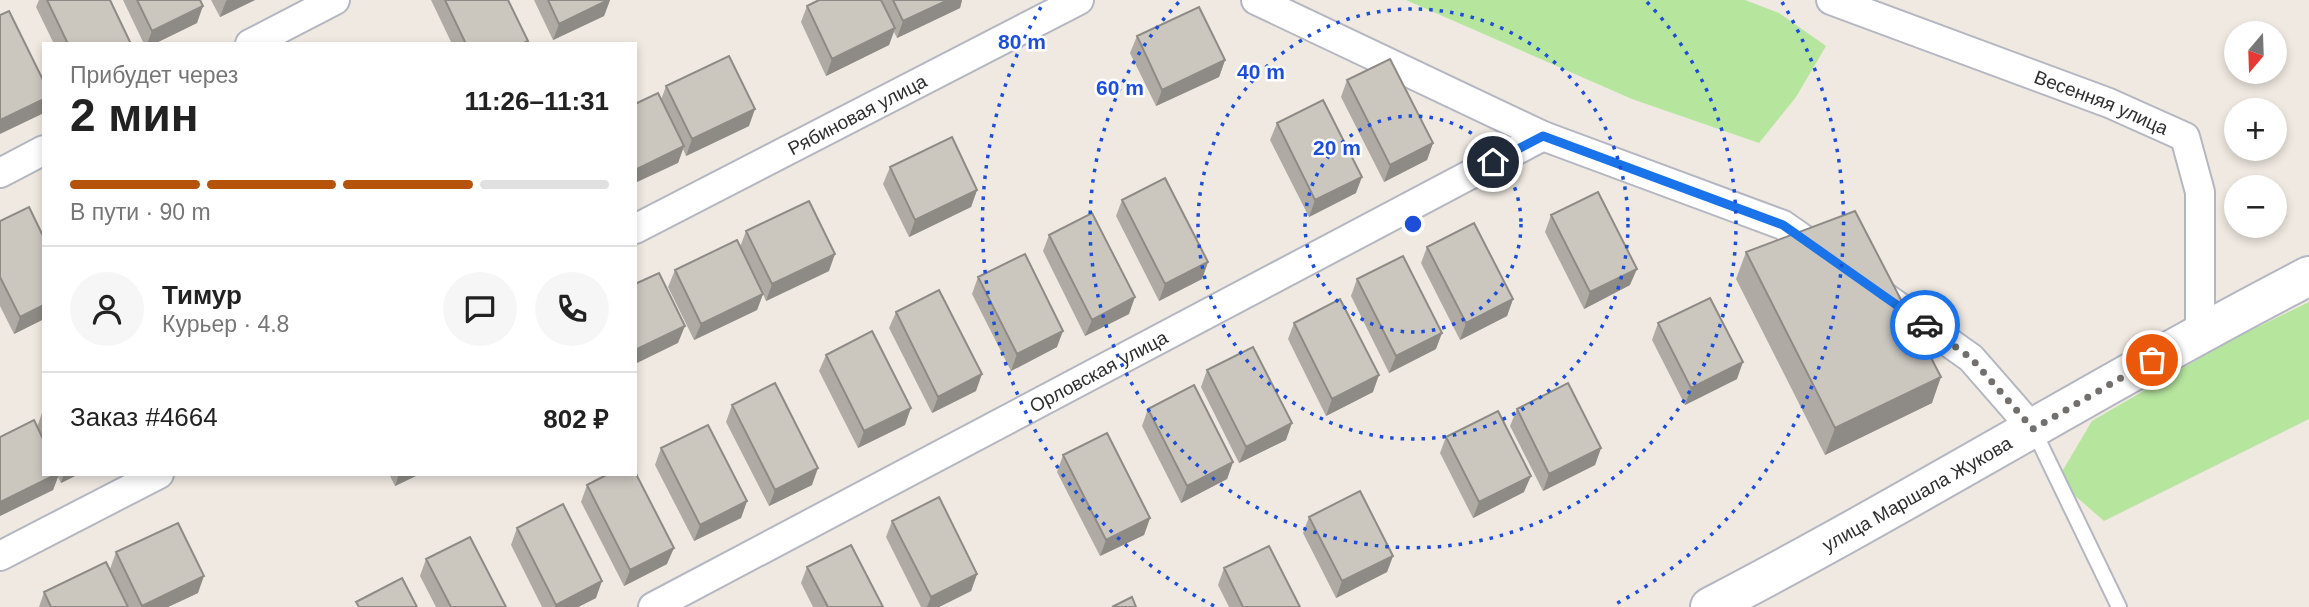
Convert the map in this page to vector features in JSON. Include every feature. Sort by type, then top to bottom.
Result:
[{"type":"main road","name":"улица Маршала Жукова","points":[[1710,607],[1748,595],[2200,332],[2309,276]]},
{"type":"street","points":[[254,42],[335,0]]},
{"type":"street","name":"Рябиновая улица","points":[[637,228],[1079,0]]},
{"type":"street","points":[[1256,0],[1543,136],[1783,225],[1971,358],[2033,429]]},
{"type":"street","name":"Весенняя улица","points":[[1831,0],[2109,103],[2185,137],[2200,192],[2200,332]]},
{"type":"street","name":"Орловская улица","points":[[653,607],[1543,136]]},
{"type":"street","points":[[0,173],[42,151]]},
{"type":"street","points":[[0,556],[155,476]]},
{"type":"lane","points":[[2033,429],[2119,607]]},
{"type":"green space","points":[[1406,0],[1745,0],[1779,13],[1826,46],[1796,97],[1759,143],[1632,99]]},
{"type":"green space","points":[[2309,302],[2309,419],[2104,521],[2057,480],[2092,421],[2229,341]]},
{"type":"building","points":[[47,0],[110,0],[130,42],[67,42]]},
{"type":"building","points":[[137,0],[200,0],[203,6],[152,31]]},
{"type":"building","points":[[445,0],[508,0],[528,41],[526,42],[465,42]]},
{"type":"building","points":[[548,0],[608,0],[559,24]]},
{"type":"building","points":[[819,0],[881,0],[895,28],[832,59],[807,6]]},
{"type":"building","points":[[893,0],[948,0],[903,21]]},
{"type":"building","points":[[1199,7],[1225,60],[1162,90],[1137,36]]},
{"type":"building","points":[[9,11],[42,78],[42,100],[0,120],[0,15]]},
{"type":"building","points":[[729,56],[755,109],[692,139],[666,86]]},
{"type":"building","points":[[1390,59],[1433,143],[1390,165],[1347,80]]},
{"type":"building","points":[[658,93],[684,146],[637,169],[637,103]]},
{"type":"building","points":[[1323,100],[1362,177],[1315,200],[1277,123]]},
{"type":"building","points":[[952,137],[977,190],[915,220],[890,167]]},
{"type":"building","points":[[1165,178],[1208,262],[1165,284],[1122,200]]},
{"type":"building","points":[[1598,192],[1637,269],[1590,292],[1551,215]]},
{"type":"building","points":[[809,201],[835,254],[772,284],[746,231]]},
{"type":"building","points":[[29,207],[42,234],[42,306],[20,317],[0,277],[0,221]]},
{"type":"building","points":[[1855,211],[1941,377],[1835,428],[1746,252]]},
{"type":"building","points":[[1092,213],[1135,297],[1092,320],[1049,235]]},
{"type":"building","points":[[1474,223],[1513,299],[1466,323],[1427,247]]},
{"type":"building","points":[[737,240],[763,294],[701,324],[675,270]]},
{"type":"building","points":[[1025,254],[1063,331],[1017,354],[978,277]]},
{"type":"building","points":[[1403,256],[1442,333],[1396,356],[1357,279]]},
{"type":"building","points":[[659,273],[685,326],[637,349],[637,283]]},
{"type":"building","points":[[939,290],[982,374],[938,397],[896,312]]},
{"type":"building","points":[[1710,298],[1743,362],[1691,388],[1658,323]]},
{"type":"building","points":[[1340,299],[1379,375],[1332,399],[1294,323]]},
{"type":"building","points":[[872,331],[911,408],[864,431],[826,355]]},
{"type":"building","points":[[1253,347],[1292,423],[1246,447],[1207,370]]},
{"type":"building","points":[[775,383],[818,468],[775,490],[732,405]]},
{"type":"building","points":[[1568,383],[1601,448],[1549,474],[1517,409]]},
{"type":"building","points":[[1194,385],[1233,462],[1187,486],[1148,409]]},
{"type":"building","points":[[1498,411],[1531,476],[1479,502],[1446,437]]},
{"type":"building","points":[[34,420],[42,437],[42,476],[53,476],[0,502],[0,437]]},
{"type":"building","points":[[708,425],[747,501],[700,525],[661,448]]},
{"type":"building","points":[[1107,433],[1150,518],[1106,540],[1063,455]]},
{"type":"building","points":[[604,476],[637,476],[674,548],[630,570],[587,485]]},
{"type":"building","points":[[1360,491],[1393,556],[1342,581],[1309,517]]},
{"type":"building","points":[[939,497],[977,574],[931,597],[892,521]]},
{"type":"building","points":[[563,504],[602,581],[556,605],[517,528]]},
{"type":"building","points":[[178,523],[204,576],[142,606],[116,552]]},
{"type":"building","points":[[470,537],[506,607],[451,607],[426,559]]},
{"type":"building","points":[[851,545],[883,607],[828,607],[807,567]]},
{"type":"building","points":[[1269,546],[1300,607],[1243,607],[1224,568]]},
{"type":"building","points":[[106,562],[128,607],[51,607],[44,592]]},
{"type":"building","points":[[402,578],[417,607],[359,607],[356,602]]},
{"type":"building","points":[[1132,597],[1136,607],[1112,607]]},
{"type":"way so far","points":[[1925,325],[1971,358],[2033,429],[2152,360]]},
{"type":"route","points":[[1493,162],[1543,136],[1783,225],[1925,325]]}]
